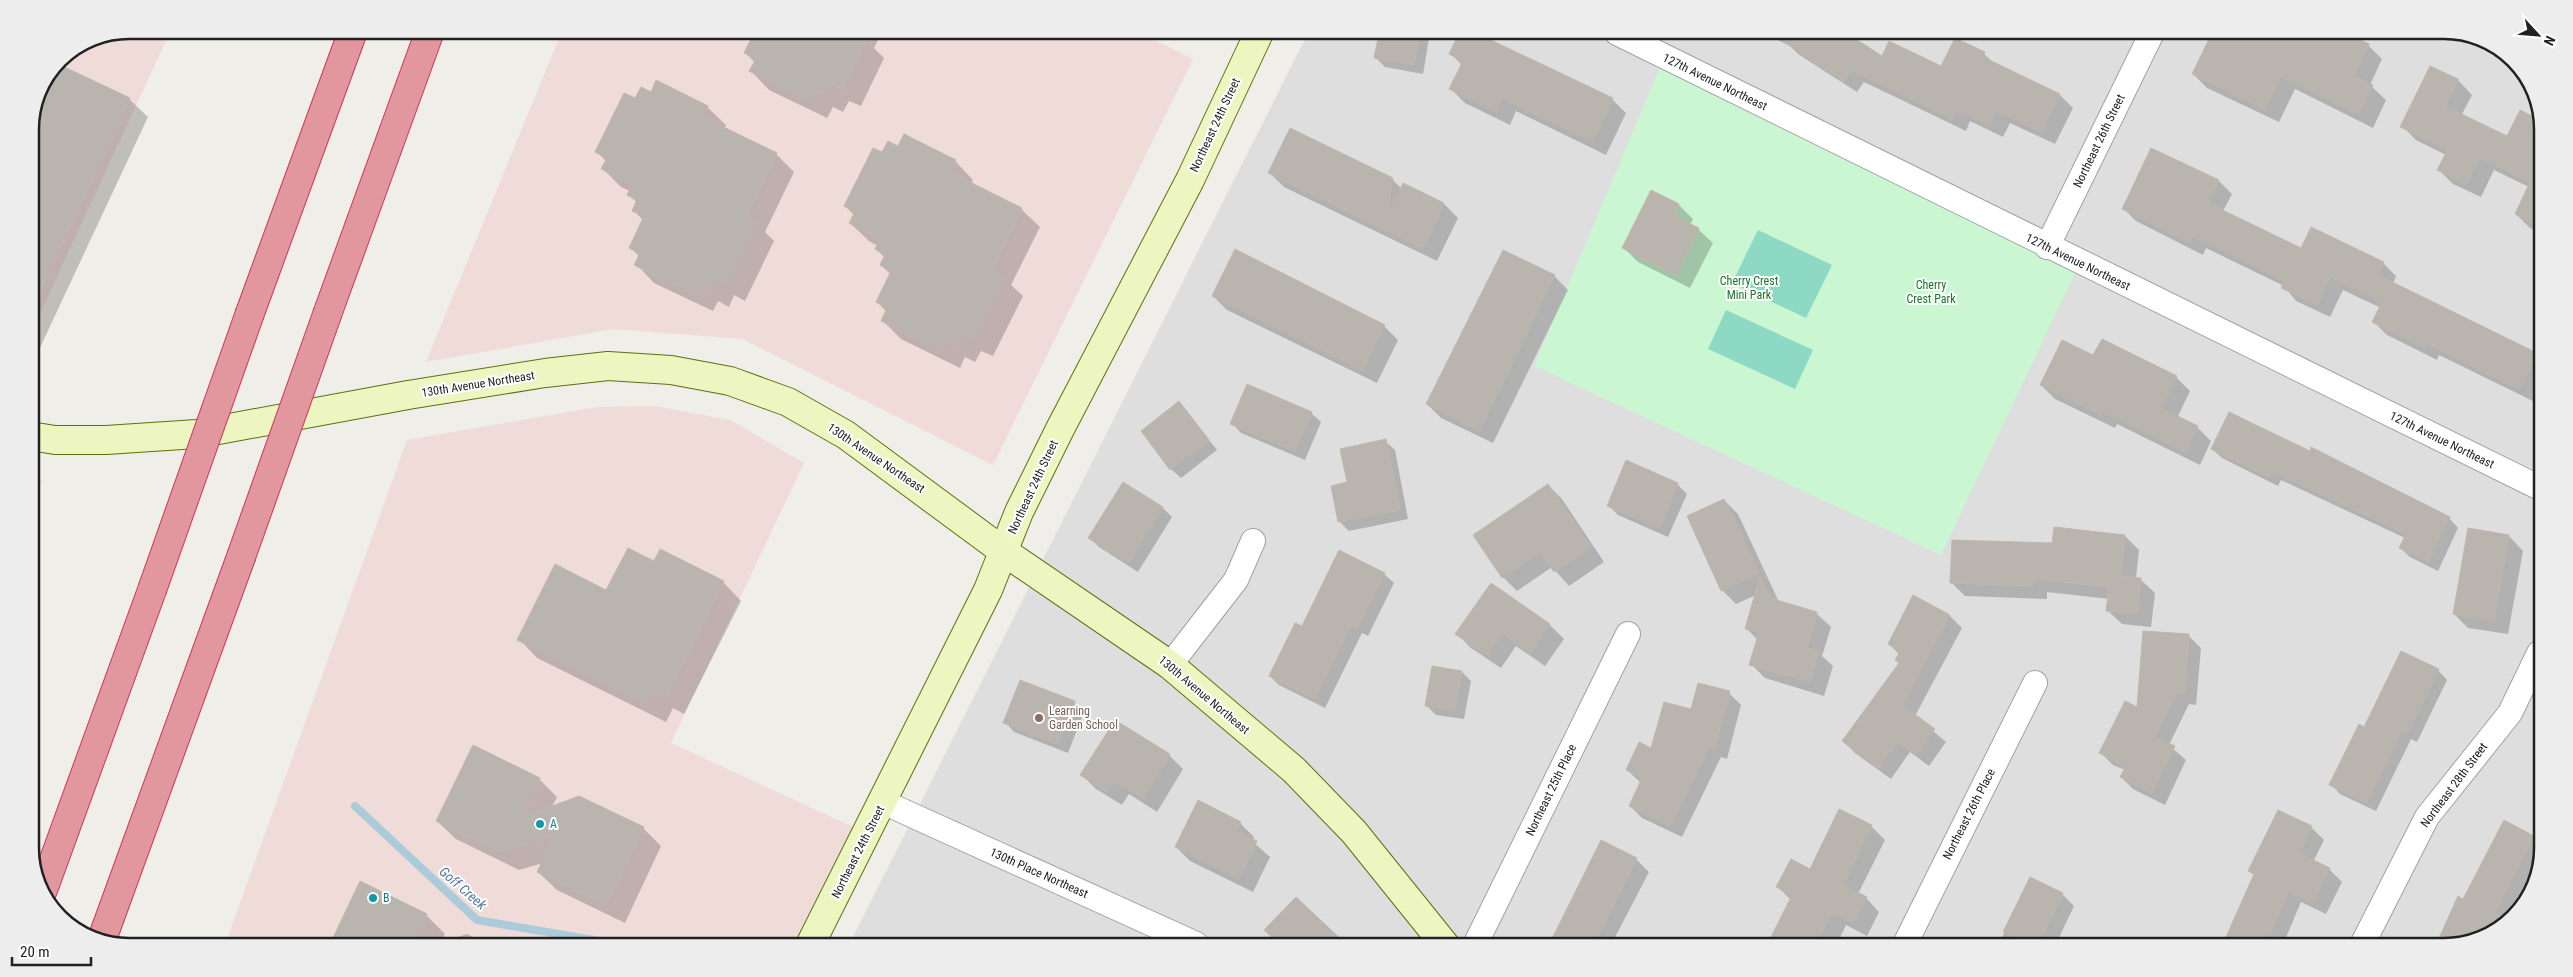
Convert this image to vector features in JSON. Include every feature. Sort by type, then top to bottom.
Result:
[{"type":"highway","points":[[46,882],[350,39]]},
{"type":"highway","points":[[104,934],[427,39]]},
{"type":"street","name":"Northeast 24th Street","points":[[814,938],[988,590],[1019,512],[1060,429],[1190,180],[1256,39]]},
{"type":"street","name":"127th Avenue Northeast","points":[[1629,39],[2534,485]]},
{"type":"street","name":"Northeast 26th Street","points":[[2047,246],[2149,39]]},
{"type":"street","name":"130th Avenue Northeast","points":[[39,437],[55,440],[106,440],[197,434],[545,373],[608,366],[671,370],[730,382],[788,402],[846,434],[1004,550],[1170,665],[1294,770],[1354,832],[1439,938]]},
{"type":"street","points":[[1170,665],[1236,580],[1253,541]]},
{"type":"street","name":"Northeast 25th Place","points":[[1478,938],[1628,634]]},
{"type":"street","name":"Northeast 28th Street","points":[[2366,938],[2427,817],[2510,713],[2534,663]]},
{"type":"street","name":"Northeast 26th Place","points":[[1908,938],[2035,683]]},
{"type":"street","name":"130th Place Northeast","points":[[883,802],[1183,938]]},
{"type":"shaded area","points":[[167,39],[39,316],[39,123],[40,111],[46,94],[54,79],[65,65],[74,57],[94,46],[111,40]]},
{"type":"shaded area","points":[[559,39],[1153,39],[1193,59],[993,465],[742,339],[613,329],[426,362]]},
{"type":"shaded area","points":[[1305,39],[2450,39],[2462,40],[2494,54],[2512,69],[2525,89],[2533,111],[2534,123],[2534,848],[2531,872],[2516,903],[2504,916],[2484,929],[2468,935],[2444,938],[853,938]]},
{"type":"shaded area","points":[[655,406],[730,420],[804,463],[671,743],[853,827],[797,938],[227,938],[407,440],[597,407]]},
{"type":"green space","name":"Cherry Crest Mini Park","points":[[1661,65],[2078,267],[1941,555],[1534,366]]},
{"type":"green space","points":[[1758,230],[1832,265],[1806,318],[1732,283]]},
{"type":"green space","points":[[1726,310],[1813,350],[1795,389],[1708,349]]},
{"type":"building","points":[[751,39],[867,39],[842,89],[831,83],[825,95],[814,90],[809,101],[749,71],[756,59],[744,53]]},
{"type":"building","points":[[1378,39],[1419,39],[1414,65],[1374,58]]},
{"type":"building","points":[[1456,39],[1489,39],[1613,98],[1592,141],[1502,98],[1495,112],[1449,89],[1463,61],[1449,54]]},
{"type":"building","points":[[1780,39],[1856,39],[1882,56],[1889,41],[1941,66],[1954,39],[1957,39],[1985,52],[1983,57],[2060,94],[2042,132],[1997,111],[1990,125],[1957,110],[1953,119],[1851,70],[1844,81]]},
{"type":"building","points":[[2209,39],[2358,39],[2369,44],[2353,76],[2373,85],[2359,114],[2281,76],[2265,109],[2192,74]]},
{"type":"building","points":[[2430,66],[2458,79],[2445,106],[2507,136],[2520,110],[2533,117],[2534,224],[2515,214],[2530,182],[2479,157],[2466,184],[2437,170],[2448,149],[2400,127]]},
{"type":"building","points":[[63,67],[130,98],[39,293],[39,123],[40,111],[46,94]]},
{"type":"building","points":[[656,80],[708,106],[703,117],[777,153],[746,216],[757,222],[727,283],[716,278],[710,289],[699,284],[694,294],[634,265],[640,253],[629,248],[644,216],[632,211],[637,200],[627,195],[632,184],[601,169],[607,158],[595,152],[624,93],[635,98],[641,87],[651,92]]},
{"type":"building","points":[[1290,128],[1393,178],[1386,219],[1403,183],[1444,203],[1423,248],[1268,173]]},
{"type":"building","points":[[904,134],[956,160],[950,172],[1022,208],[991,270],[1005,277],[974,339],[963,333],[957,345],[946,340],[941,350],[881,321],[887,308],[876,302],[891,271],[880,265],[885,255],[875,249],[880,239],[849,223],[855,212],[844,206],[873,148],[882,152],[888,141],[898,146]]},
{"type":"building","points":[[2151,148],[2219,180],[2208,203],[2301,248],[2311,227],[2384,262],[2378,275],[2534,352],[2534,359],[2519,389],[2426,343],[2424,347],[2372,322],[2382,302],[2330,277],[2317,305],[2281,288],[2285,281],[2193,236],[2190,243],[2122,209]]},
{"type":"building","points":[[1651,190],[1679,204],[1674,216],[1699,228],[1676,275],[1622,248]]},
{"type":"building","points":[[1235,249],[1385,325],[1363,370],[1212,296]]},
{"type":"building","points":[[1503,250],[1555,275],[1479,430],[1426,404]]},
{"type":"building","points":[[2102,339],[2177,376],[2161,408],[2198,426],[2186,452],[2103,411],[2101,415],[2040,385],[2062,340],[2093,355]]},
{"type":"building","points":[[1247,384],[1312,412],[1295,451],[1230,424]]},
{"type":"building","points":[[1179,401],[1209,440],[1170,470],[1141,431]]},
{"type":"building","points":[[2229,412],[2310,451],[2311,447],[2450,517],[2428,562],[2399,548],[2406,534],[2272,471],[2268,477],[2211,449]]},
{"type":"building","points":[[1386,439],[1400,510],[1338,522],[1331,486],[1347,482],[1340,449]]},
{"type":"building","points":[[1626,460],[1678,483],[1659,528],[1607,506]]},
{"type":"building","points":[[1123,482],[1163,507],[1128,563],[1088,538]]},
{"type":"building","points":[[1548,484],[1591,547],[1554,572],[1540,552],[1502,578],[1473,535]]},
{"type":"building","points":[[1724,499],[1759,573],[1721,591],[1687,516]]},
{"type":"building","points":[[2054,527],[2125,535],[2121,576],[2141,578],[2137,614],[2106,611],[2109,587],[2034,579],[2033,586],[1950,583],[1952,540],[2052,543]]},
{"type":"building","points":[[2468,528],[2509,535],[2494,621],[2453,614]]},
{"type":"building","points":[[628,548],[654,561],[660,549],[724,581],[666,696],[654,691],[648,704],[517,640],[555,564],[606,590]]},
{"type":"building","points":[[1339,550],[1385,573],[1358,628],[1352,624],[1315,699],[1269,676],[1295,623],[1302,626]]},
{"type":"building","points":[[1760,576],[1770,598],[1817,612],[1807,648],[1819,651],[1810,682],[1749,665],[1759,632],[1745,629]]},
{"type":"building","points":[[1491,583],[1550,624],[1530,653],[1502,633],[1487,655],[1455,634]]},
{"type":"building","points":[[1913,595],[1950,615],[1902,705],[1935,729],[1916,755],[1897,741],[1878,768],[1842,741],[1899,663],[1895,660],[1900,651],[1888,644]]},
{"type":"building","points":[[2143,631],[2189,634],[2185,693],[2177,692],[2155,737],[2175,746],[2152,793],[2120,777],[2126,766],[2099,753],[2125,701],[2137,707]]},
{"type":"building","points":[[2401,651],[2439,669],[2407,733],[2402,730],[2366,803],[2329,785],[2359,724],[2364,727]]},
{"type":"building","points":[[1432,666],[1462,671],[1455,711],[1425,706]]},
{"type":"building","points":[[1020,680],[1075,701],[1058,744],[1003,723]]},
{"type":"building","points":[[1698,683],[1730,691],[1715,747],[1709,746],[1670,826],[1629,806],[1642,778],[1626,770],[1639,742],[1651,748],[1664,702],[1691,709]]},
{"type":"building","points":[[1115,720],[1170,754],[1143,798],[1114,781],[1107,792],[1080,775]]},
{"type":"building","name":"A","points":[[473,745],[540,778],[520,818],[579,796],[644,827],[606,905],[537,872],[555,835],[500,852],[436,821]]},
{"type":"building","points":[[1198,800],[1241,822],[1236,832],[1257,841],[1239,878],[1175,847]]},
{"type":"building","points":[[1839,809],[1872,825],[1843,885],[1867,897],[1853,923],[1832,912],[1819,938],[1770,938],[1792,895],[1776,887],[1791,859],[1810,869]]},
{"type":"building","points":[[2278,810],[2312,826],[2299,853],[2330,868],[2313,903],[2289,891],[2268,938],[2226,938],[2254,874],[2248,871]]},
{"type":"building","points":[[2504,820],[2534,836],[2495,913],[2502,916],[2501,918],[2484,929],[2468,935],[2439,938],[2458,896],[2463,899]]},
{"type":"building","points":[[1601,840],[1637,858],[1597,938],[1552,938]]},
{"type":"building","points":[[2030,877],[2063,893],[2041,938],[2018,938],[2003,932]]},
{"type":"building","name":"B","points":[[360,881],[427,914],[415,938],[333,938]]},
{"type":"building","points":[[1296,897],[1340,938],[1273,938],[1264,930]]},
{"type":"waterway","name":"Goff Creek","points":[[355,806],[477,920],[582,938]]},
{"type":"place","name":"Learning Garden School","points":[[1039,718]]},
{"type":"place","name":"A","points":[[540,824]]},
{"type":"place","name":"B","points":[[373,898]]},
{"type":"park label","name":"Cherry Crest Park","points":[[1931,292]]}]
